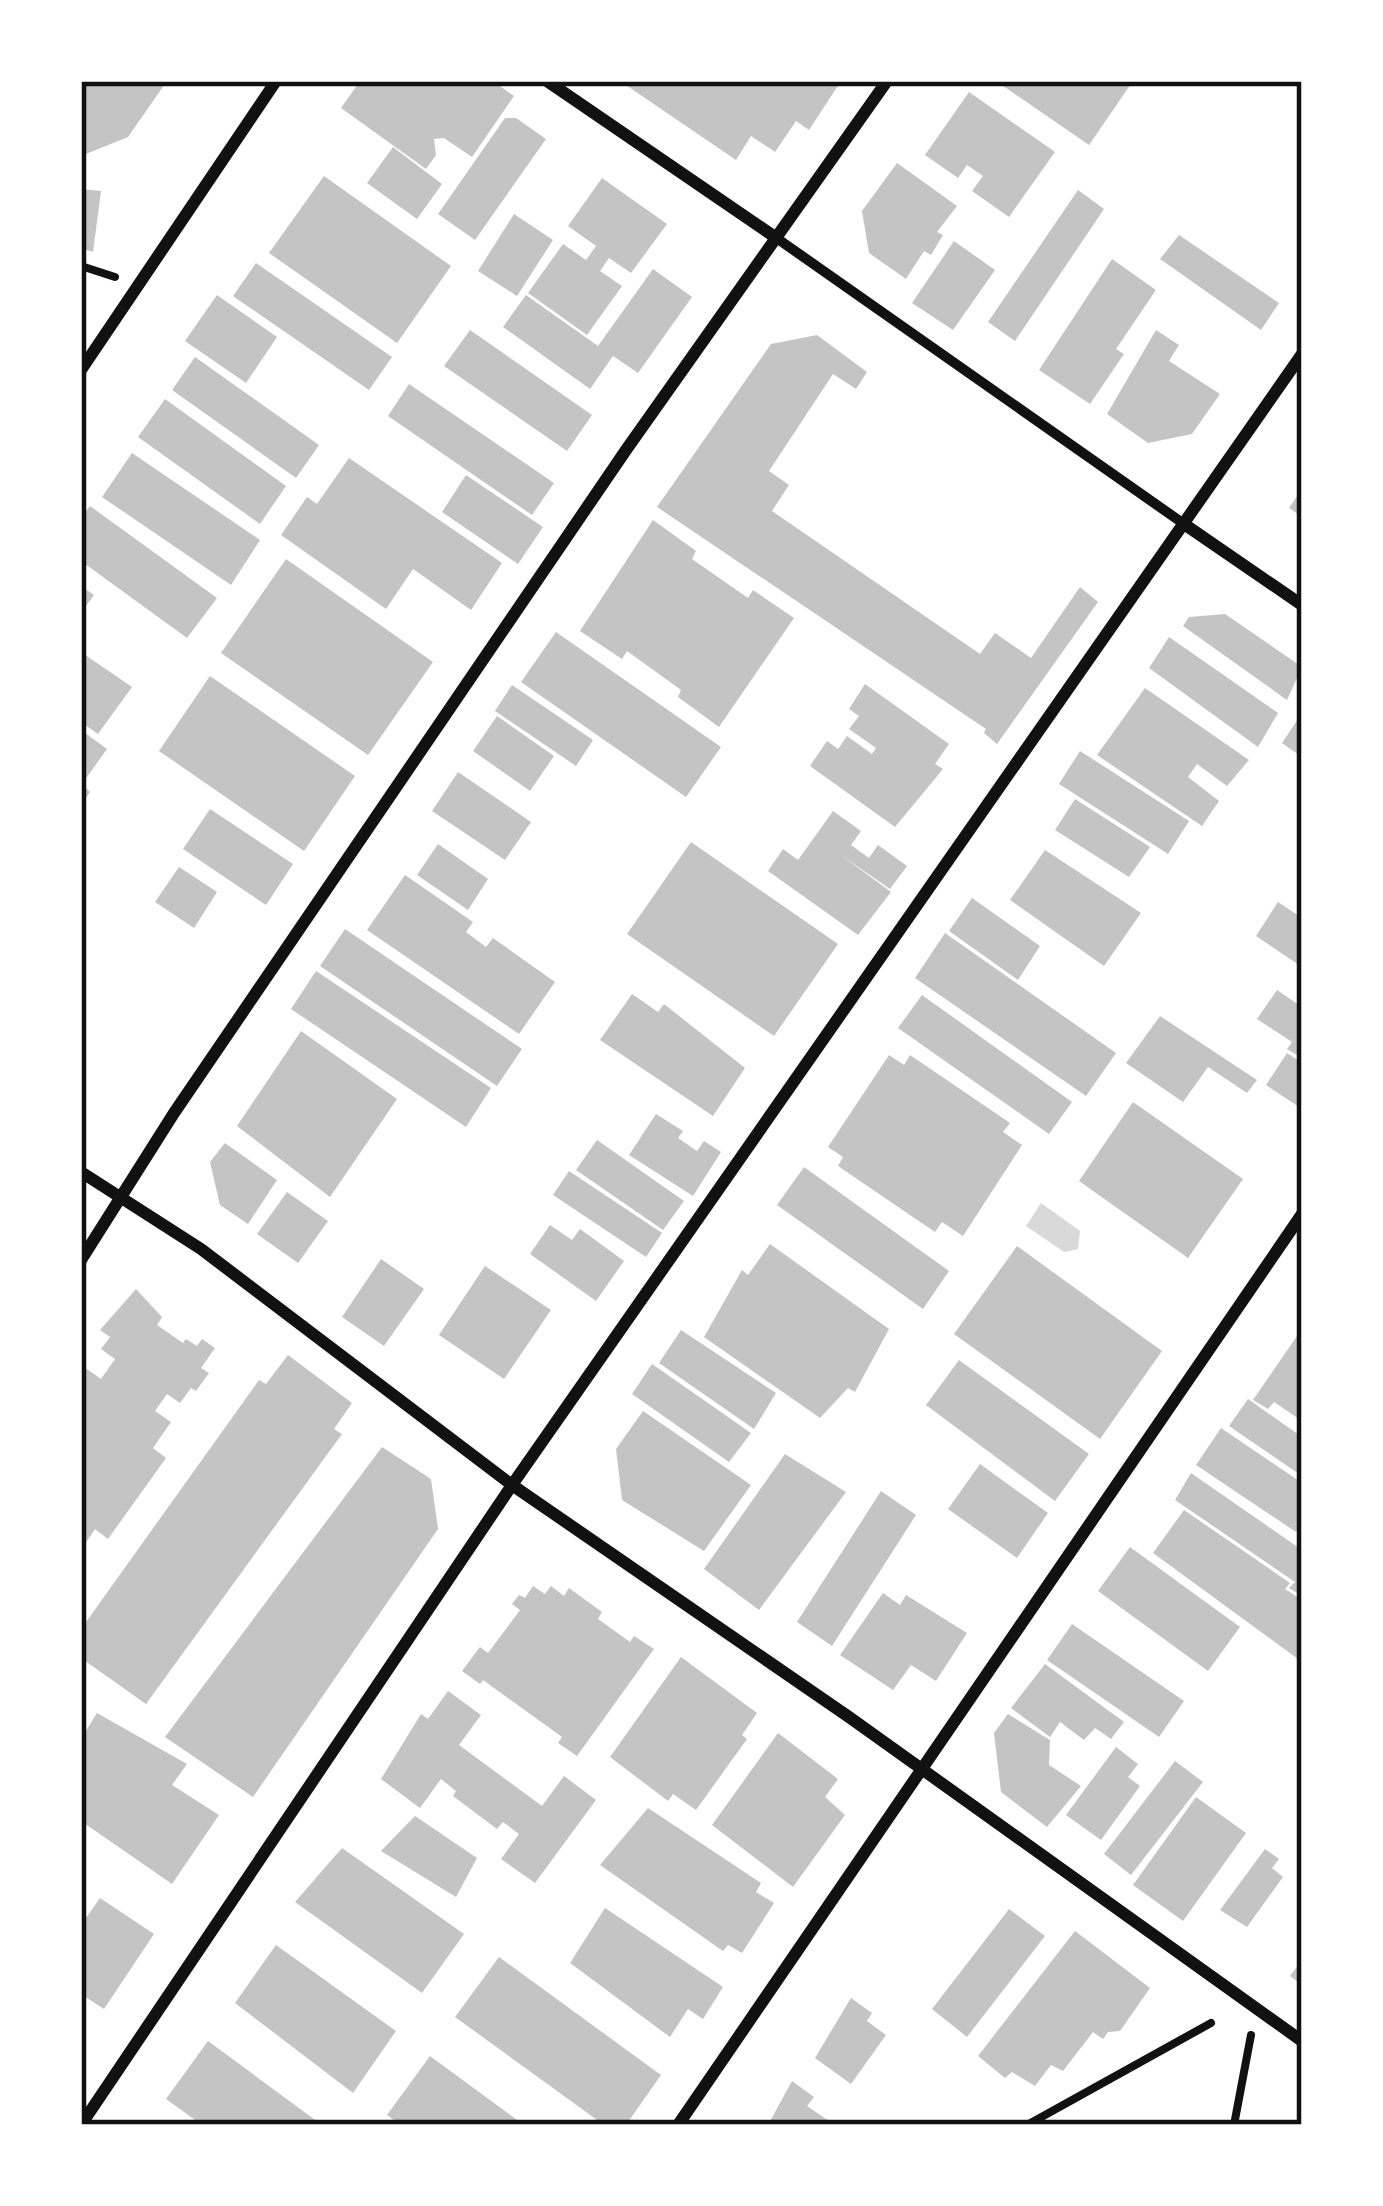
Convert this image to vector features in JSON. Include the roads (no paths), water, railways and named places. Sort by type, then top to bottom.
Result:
[{"type":"street","points":[[81,370],[276,81]]},
{"type":"street","points":[[547,81],[1302,605]]},
{"type":"street","points":[[81,1259],[122,1202],[174,1113],[887,81]]},
{"type":"street","points":[[81,2125],[512,1485],[1302,354]]},
{"type":"street","points":[[81,1172],[202,1249],[512,1485],[921,1768],[1302,2042]]},
{"type":"street","points":[[678,2125],[1302,1214]]}]
